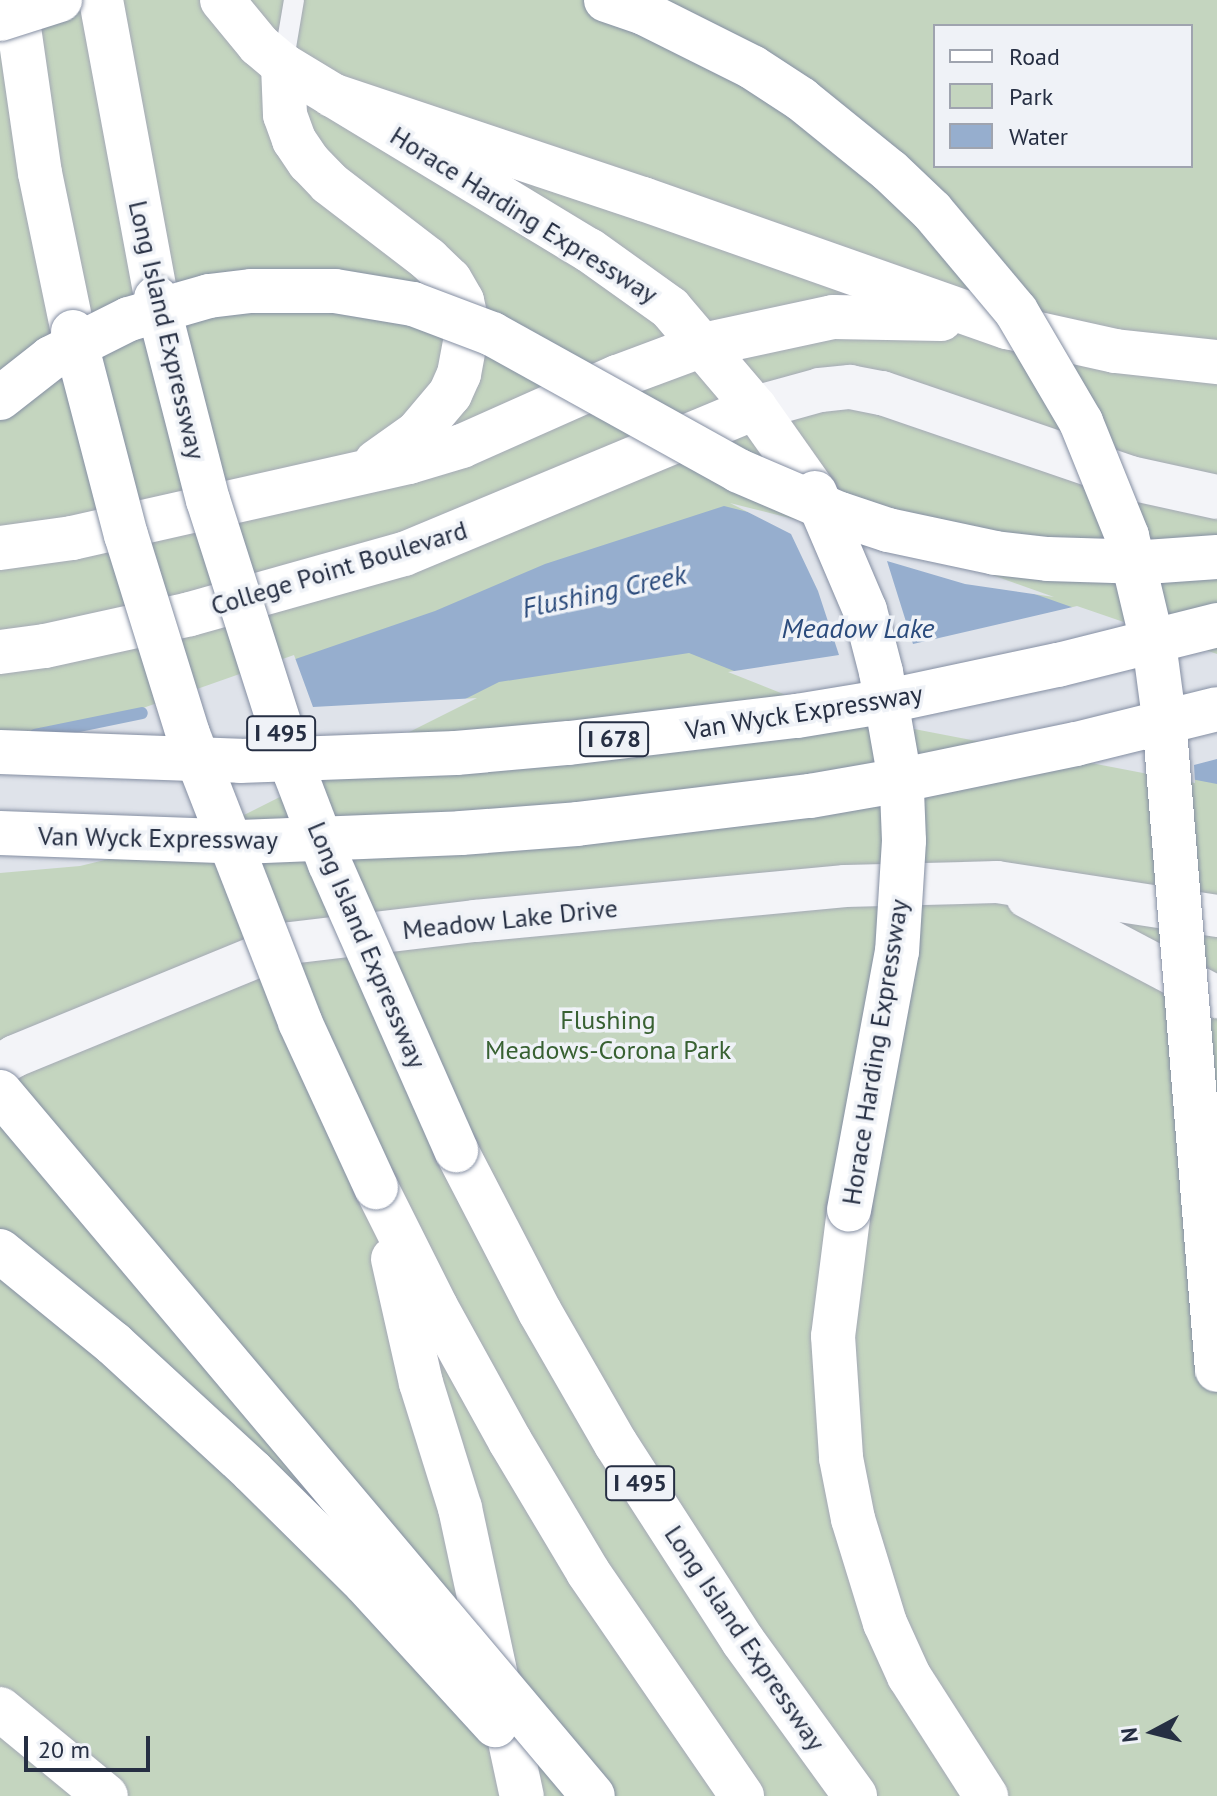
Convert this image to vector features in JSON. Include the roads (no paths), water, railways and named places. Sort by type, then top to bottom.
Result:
[{"type":"main road","points":[[15,0],[40,173],[73,332],[126,535],[188,734],[300,1022],[376,1187],[471,1373],[631,1637],[742,1796]]},
{"type":"main road","points":[[0,19],[60,0]]},
{"type":"main road","name":"Long Island Expressway","points":[[101,0],[156,298],[208,500],[295,773],[330,864],[456,1150],[540,1312],[616,1444],[743,1641],[855,1796]]},
{"type":"main road","name":"Horace Harding Expressway","points":[[222,0],[259,45],[283,65],[631,277],[670,308],[755,408],[815,493],[865,610],[881,672],[902,791],[904,841],[897,951],[849,1210],[833,1336],[841,1458],[853,1519],[885,1623],[909,1676],[986,1796]]},
{"type":"main road","points":[[606,0],[644,13],[752,67],[836,125],[890,171],[932,211],[1016,311],[1081,422],[1127,536],[1156,658],[1165,734],[1217,1370]]},
{"type":"main road","points":[[283,65],[285,115],[294,140],[309,162],[329,183],[428,259],[450,280],[462,301],[468,326],[455,385],[433,416],[417,433],[355,477]]},
{"type":"main road","points":[[332,95],[643,199],[1007,327]]},
{"type":"main road","points":[[0,398],[51,358],[91,336],[170,306],[251,291],[348,292],[413,304],[492,334],[739,471],[840,514],[888,530],[995,553],[1048,559],[1146,562],[1217,557]]},
{"type":"main road","points":[[0,548],[72,538],[355,477],[462,446],[617,377],[703,345],[833,317],[960,320],[1115,351],[1217,362]]},
{"type":"main road","name":"College Point Boulevard","points":[[0,652],[45,646],[190,614],[404,554],[755,408]]},
{"type":"main road","name":"Van Wyck Expressway","points":[[0,752],[240,761],[456,753],[598,740],[797,716],[888,701],[1058,665],[1217,625]]},
{"type":"main road","name":"Van Wyck Expressway","points":[[0,833],[240,842],[461,833],[591,822],[795,798],[902,780],[1076,744],[1217,709]]},
{"type":"main road","points":[[0,1092],[593,1796]]},
{"type":"main road","points":[[376,1187],[421,1383],[460,1508],[522,1796]]},
{"type":"main road","points":[[0,1251],[114,1344],[285,1502],[427,1650],[558,1796]]},
{"type":"main road","points":[[0,1709],[106,1796]]},
{"type":"street","points":[[755,408],[820,390],[850,387],[882,393],[1130,478],[1217,497]]},
{"type":"street","name":"Meadow Lake Drive","points":[[997,882],[1217,997]]},
{"type":"street","name":"Meadow Lake Drive","points":[[0,1065],[15,1056],[290,943],[845,886],[997,882],[1217,916]]},
{"type":"lane","points":[[283,65],[294,0]]},
{"type":"water","name":"Meadow Lake","points":[[724,506],[938,560],[1217,658],[1217,784],[832,710],[689,653],[499,682],[199,833],[144,711],[435,611],[545,564]]},
{"type":"waterway","name":"Flushing Creek","points":[[35,735],[142,713]]},
{"type":"park label","name":"Flushing Meadows-Corona Park","points":[[608,1035]]}]
